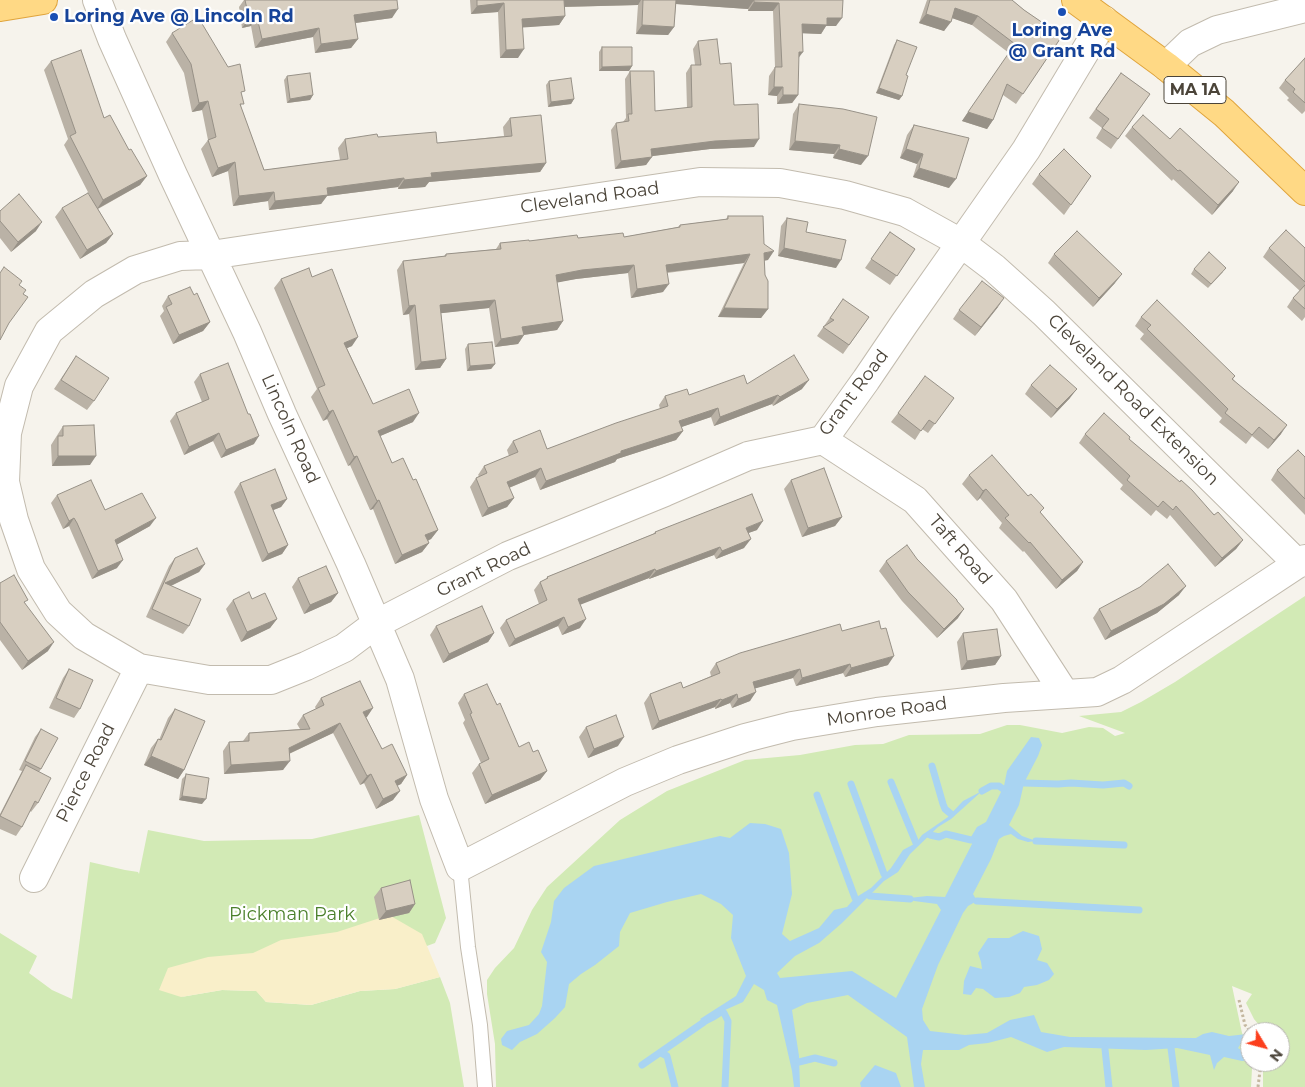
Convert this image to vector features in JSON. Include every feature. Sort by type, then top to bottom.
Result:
[{"type":"highway","points":[[0,7],[43,0]]},
{"type":"highway","name":"MA 1A","points":[[1076,0],[1166,66],[1224,113],[1305,191]]},
{"type":"street","name":"Lincoln Road","points":[[96,0],[165,157],[347,556],[400,679],[434,799],[460,867]]},
{"type":"street","points":[[1166,66],[1190,43],[1217,30],[1305,8]]},
{"type":"street","name":"Grant Road","points":[[139,668],[209,680],[271,680],[344,648],[376,624],[508,556],[748,456],[823,440],[1026,150],[1104,20]]},
{"type":"street","name":"Cleveland Road","points":[[139,668],[84,636],[58,612],[32,569],[14,520],[5,482],[7,434],[19,386],[49,331],[94,294],[135,270],[180,256],[211,255],[700,182],[780,183],[845,195],[904,212],[961,243]]},
{"type":"street","name":"Cleveland Road Extension","points":[[961,243],[994,268],[1051,320],[1302,562]]},
{"type":"street","name":"Taft Road","points":[[823,440],[916,500],[1004,600],[1065,694]]},
{"type":"street","name":"Monroe Road","points":[[460,867],[625,782],[678,760],[745,738],[794,726],[877,712],[1004,698],[1097,692],[1122,680],[1302,562]]},
{"type":"street","name":"Pierce Road","points":[[34,878],[139,668]]},
{"type":"lane","points":[[460,867],[468,947],[480,1025],[485,1087]]},
{"type":"path","points":[[1239,1000],[1244,1022]]},
{"type":"path","points":[[1258,1087],[1260,1072]]},
{"type":"green space","points":[[1305,596],[1305,1087],[1263,1087],[1263,1072],[1290,1072],[1290,1022],[1256,1022],[1246,1003],[1252,994],[1232,986],[1240,1024],[1240,1072],[1252,1072],[1251,1087],[496,1087],[495,1044],[487,994],[487,980],[495,968],[514,948],[532,910],[547,887],[620,820],[667,791],[745,760],[800,755],[855,745],[883,744],[909,735],[980,734],[1007,725],[1020,725],[1062,733],[1089,727],[1103,728],[1115,736],[1125,733],[1079,716],[1121,712],[1175,682]]},
{"type":"green space","name":"Pickman Park","points":[[419,815],[446,918],[435,943],[301,992],[212,986],[181,997],[222,990],[257,991],[266,1002],[311,1005],[360,991],[395,989],[440,977],[450,1003],[464,1087],[0,1087],[0,933],[37,956],[29,973],[52,990],[72,999],[90,862],[138,872],[139,874],[148,830],[204,841],[312,839]]},
{"type":"sand","points":[[389,915],[422,934],[440,977],[395,989],[360,991],[311,1005],[266,1002],[256,991],[222,990],[181,997],[159,990],[168,968],[208,957],[253,953],[281,940],[337,932]]},
{"type":"water","points":[[1031,737],[1039,738],[1042,745],[1024,783],[1019,805],[1009,825],[1022,836],[1036,841],[1028,842],[1018,839],[1011,834],[999,839],[973,894],[977,901],[968,906],[963,913],[938,965],[922,1009],[923,1020],[930,1031],[965,1035],[987,1033],[1010,1020],[1034,1015],[1041,1032],[1070,1037],[1196,1038],[1212,1032],[1229,1036],[1240,1035],[1240,1045],[1238,1048],[1240,1049],[1240,1061],[1224,1057],[1217,1063],[1214,1070],[1210,1055],[1177,1048],[1146,1050],[1064,1047],[1047,1052],[1011,1037],[988,1043],[969,1045],[959,1050],[923,1050],[921,1064],[925,1087],[914,1087],[907,1037],[848,995],[807,1003],[792,1010],[799,1056],[800,1087],[794,1087],[777,1005],[767,1000],[764,990],[754,984],[743,1002],[725,1010],[723,1015],[707,1024],[700,1019],[736,996],[746,976],[731,938],[733,915],[721,904],[701,894],[630,913],[620,932],[619,946],[569,984],[565,1007],[555,1018],[537,1034],[520,1042],[512,1050],[502,1045],[501,1039],[507,1031],[529,1025],[539,1014],[542,1006],[547,962],[541,952],[551,922],[554,901],[564,888],[594,866],[720,836],[730,838],[750,823],[765,824],[781,829],[789,853],[792,894],[782,934],[790,941],[819,928],[834,910],[847,907],[855,898],[871,888],[891,868],[903,850],[916,843],[922,835],[948,817],[963,801],[982,791],[951,819],[938,827],[910,854],[898,872],[884,881],[842,923],[819,943],[795,956],[777,973],[780,978],[852,971],[896,998],[941,910],[937,904],[914,901],[909,898],[945,897],[972,844],[971,837],[977,827],[986,822],[1004,786],[1007,771]]},
{"type":"water","points":[[1023,931],[1039,936],[1042,949],[1037,960],[1047,963],[1054,974],[1049,980],[1037,985],[1024,987],[1020,993],[1009,997],[995,998],[983,989],[976,988],[971,995],[963,994],[964,981],[970,966],[982,969],[978,953],[988,938],[1009,938]]},
{"type":"water","points":[[875,1065],[896,1073],[901,1087],[861,1087],[860,1083]]},
{"type":"building","points":[[245,0],[397,0],[398,9],[354,15],[358,39],[321,44],[319,28],[262,39],[257,17],[249,18]]},
{"type":"building","points":[[477,0],[564,0],[565,16],[522,19],[524,49],[506,50],[504,3],[477,6]]},
{"type":"building","points":[[643,0],[676,0],[674,27],[642,25]]},
{"type":"building","points":[[754,0],[843,0],[842,18],[827,18],[827,25],[802,24],[803,52],[799,52],[798,95],[783,95],[783,87],[774,87],[775,67],[782,67],[779,3],[754,2]]},
{"type":"building","points":[[930,0],[1012,0],[1062,36],[1023,94],[1007,84],[993,120],[968,112],[1015,44],[978,16],[955,8],[951,22],[926,14]]},
{"type":"building","points":[[198,17],[228,67],[240,64],[245,91],[241,92],[244,104],[240,104],[264,170],[348,159],[345,139],[377,134],[378,137],[436,132],[437,143],[512,136],[510,118],[541,115],[546,163],[431,173],[432,177],[404,180],[404,178],[327,188],[328,195],[275,201],[274,192],[239,196],[235,162],[218,168],[208,140],[216,137],[208,101],[199,103],[191,64],[172,33]]},
{"type":"building","points":[[717,39],[720,64],[731,63],[734,105],[758,104],[759,139],[715,141],[651,149],[652,157],[621,161],[616,123],[629,121],[628,114],[632,114],[630,71],[654,71],[655,111],[692,107],[691,65],[701,65],[698,41]]},
{"type":"building","points":[[897,40],[917,47],[906,75],[908,76],[902,96],[879,88]]},
{"type":"building","points":[[602,47],[632,47],[632,66],[602,67]]},
{"type":"building","points":[[81,50],[104,118],[110,115],[129,150],[131,149],[147,176],[103,200],[70,136],[76,133],[51,61]]},
{"type":"building","points":[[1305,58],[1305,103],[1293,92],[1295,89],[1285,80]]},
{"type":"building","points":[[310,73],[313,95],[290,99],[287,76]]},
{"type":"building","points":[[1121,73],[1150,94],[1118,139],[1102,128],[1109,119],[1096,109]]},
{"type":"building","points":[[571,78],[574,99],[551,102],[549,81]]},
{"type":"building","points":[[799,104],[843,109],[877,117],[868,156],[839,149],[840,145],[795,141]]},
{"type":"building","points":[[1143,115],[1170,139],[1180,128],[1239,182],[1218,205],[1180,170],[1178,171],[1132,127]]},
{"type":"building","points":[[914,125],[969,138],[956,179],[919,168],[923,154],[906,149]]},
{"type":"building","points":[[1064,149],[1091,176],[1071,205],[1039,174]]},
{"type":"building","points":[[88,193],[113,234],[87,250],[62,208]]},
{"type":"building","points":[[19,194],[42,222],[18,242],[0,221],[0,211]]},
{"type":"building","points":[[728,216],[763,216],[764,244],[774,251],[764,253],[765,275],[768,281],[768,309],[724,308],[750,254],[666,265],[669,284],[637,289],[634,265],[582,270],[556,275],[563,321],[522,327],[524,335],[501,339],[495,300],[440,305],[446,359],[421,362],[415,305],[409,306],[403,261],[446,256],[446,254],[501,249],[500,243],[577,235],[578,238],[623,233],[624,237],[680,227],[680,225],[728,219]]},
{"type":"building","points":[[787,218],[808,222],[806,232],[846,240],[841,260],[784,248]]},
{"type":"building","points":[[1286,230],[1305,248],[1305,282],[1269,248]]},
{"type":"building","points":[[1077,231],[1122,274],[1099,298],[1054,254]]},
{"type":"building","points":[[890,232],[915,249],[897,276],[871,259]]},
{"type":"building","points":[[1209,252],[1226,268],[1211,284],[1194,269]]},
{"type":"building","points":[[4,267],[22,281],[19,285],[26,290],[23,294],[28,297],[9,323],[0,340],[0,273]]},
{"type":"building","points":[[309,268],[312,277],[332,269],[358,337],[344,343],[373,404],[409,389],[419,413],[378,431],[392,463],[403,458],[413,480],[416,479],[438,530],[425,535],[429,543],[402,555],[379,500],[377,501],[357,456],[354,457],[333,410],[329,412],[318,388],[325,385],[281,279]]},
{"type":"building","points":[[982,281],[1004,298],[981,327],[959,310]]},
{"type":"building","points":[[1305,285],[1305,309],[1293,298]]},
{"type":"building","points":[[190,287],[194,295],[197,293],[210,322],[179,335],[166,307],[172,304],[168,296]]},
{"type":"building","points":[[843,299],[869,317],[849,345],[823,327],[834,320],[830,318]]},
{"type":"building","points":[[1157,300],[1235,376],[1232,379],[1287,425],[1274,440],[1259,427],[1252,435],[1225,413],[1228,409],[1147,329],[1151,325],[1141,317]]},
{"type":"building","points":[[492,342],[495,364],[470,366],[468,344]]},
{"type":"building","points":[[794,355],[809,380],[780,397],[778,395],[720,417],[718,408],[679,421],[683,431],[621,451],[621,453],[546,481],[541,468],[507,482],[514,498],[488,508],[476,478],[487,473],[484,466],[518,452],[513,441],[540,430],[547,449],[668,406],[665,396],[687,389],[689,395],[744,375],[747,384]]},
{"type":"building","points":[[76,356],[109,378],[94,401],[61,380]]},
{"type":"building","points":[[228,363],[248,414],[250,414],[259,436],[226,450],[219,433],[189,447],[176,413],[209,399],[200,374]]},
{"type":"building","points":[[1050,365],[1077,389],[1057,409],[1031,385]]},
{"type":"building","points":[[925,376],[954,398],[935,424],[929,420],[921,431],[898,413]]},
{"type":"building","points":[[1104,413],[1130,437],[1129,439],[1192,490],[1214,515],[1218,512],[1243,540],[1222,558],[1176,506],[1173,510],[1163,501],[1158,507],[1127,480],[1130,476],[1085,434]]},
{"type":"building","points":[[94,425],[96,456],[58,456],[58,436],[63,436],[63,426]]},
{"type":"building","points":[[1298,450],[1305,457],[1305,499],[1277,470]]},
{"type":"building","points":[[992,455],[1028,496],[1031,494],[1044,508],[1040,512],[1083,562],[1062,580],[1030,542],[1005,518],[1009,515],[986,489],[983,491],[969,475]]},
{"type":"building","points":[[824,468],[842,517],[808,528],[791,480]]},
{"type":"building","points":[[275,469],[287,499],[271,505],[288,545],[268,554],[240,483]]},
{"type":"building","points":[[91,480],[105,510],[142,493],[156,518],[115,540],[123,560],[98,571],[77,523],[74,518],[69,521],[57,495]]},
{"type":"building","points":[[752,494],[763,521],[746,528],[751,539],[722,551],[720,547],[656,571],[655,569],[578,599],[586,619],[568,627],[564,617],[515,639],[506,620],[547,600],[540,582],[547,577]]},
{"type":"building","points":[[907,545],[917,559],[964,609],[944,629],[908,592],[886,561]]},
{"type":"building","points":[[197,548],[205,564],[165,583],[201,599],[189,626],[152,609],[175,558]]},
{"type":"building","points":[[1168,564],[1186,586],[1164,604],[1111,631],[1099,609],[1140,587]]},
{"type":"building","points":[[326,566],[338,593],[310,605],[298,578]]},
{"type":"building","points":[[14,575],[28,600],[24,602],[54,642],[28,661],[0,622],[0,583]]},
{"type":"building","points":[[249,592],[252,599],[265,593],[277,619],[247,632],[233,600]]},
{"type":"building","points":[[482,606],[494,633],[449,654],[436,626]]},
{"type":"building","points":[[879,621],[881,629],[886,628],[894,656],[851,668],[850,664],[802,678],[800,669],[753,682],[756,692],[738,699],[737,694],[659,721],[650,694],[681,682],[683,688],[720,673],[716,663],[740,653],[840,624],[842,631]]},
{"type":"building","points":[[997,629],[1001,656],[967,661],[963,633]]},
{"type":"building","points":[[69,669],[93,680],[80,709],[56,698]]},
{"type":"building","points":[[360,681],[373,708],[363,712],[382,749],[392,744],[407,775],[395,781],[400,791],[383,799],[371,774],[367,776],[340,723],[289,748],[290,761],[231,765],[229,742],[249,741],[249,733],[310,729],[303,715],[324,705],[321,698]]},
{"type":"building","points":[[487,684],[497,705],[500,703],[519,747],[529,742],[533,752],[538,750],[547,771],[492,795],[479,764],[489,759],[470,714],[472,713],[464,694]]},
{"type":"building","points":[[175,709],[205,721],[184,770],[151,756],[158,739],[161,740]]},
{"type":"building","points":[[616,715],[624,737],[594,749],[586,727]]},
{"type":"building","points":[[41,729],[58,738],[41,769],[25,761]]},
{"type":"building","points":[[26,765],[51,778],[38,803],[35,801],[22,827],[0,816]]},
{"type":"building","points":[[186,774],[209,778],[206,799],[182,796]]},
{"type":"building","points":[[410,880],[415,904],[386,911],[381,888]]},
{"type":"waterway","points":[[932,766],[943,804],[945,809],[951,814]]},
{"type":"waterway","points":[[891,782],[916,843]]},
{"type":"waterway","points":[[1024,783],[1103,785],[1124,783],[1129,786]]},
{"type":"waterway","points":[[851,784],[884,874]]},
{"type":"waterway","points":[[982,791],[991,786],[999,786],[1003,789]]},
{"type":"waterway","points":[[817,795],[855,898]]},
{"type":"waterway","points":[[930,835],[939,837],[946,834],[971,840]]},
{"type":"waterway","points":[[1036,841],[1124,845]]},
{"type":"waterway","points":[[870,896],[910,899]]},
{"type":"waterway","points":[[977,901],[1139,910]]},
{"type":"waterway","points":[[724,1013],[728,1021],[725,1087]]},
{"type":"waterway","points":[[642,1065],[704,1022]]},
{"type":"waterway","points":[[1171,1048],[1176,1087]]},
{"type":"waterway","points":[[1105,1049],[1109,1087]]},
{"type":"waterway","points":[[661,1053],[667,1056],[675,1087]]},
{"type":"waterway","points":[[799,1062],[815,1058],[834,1063]]},
{"type":"place","name":"Loring Ave @ Grant Rd","points":[[1062,12]]},
{"type":"place","name":"Loring Ave @ Lincoln Rd","points":[[54,17]]}]
